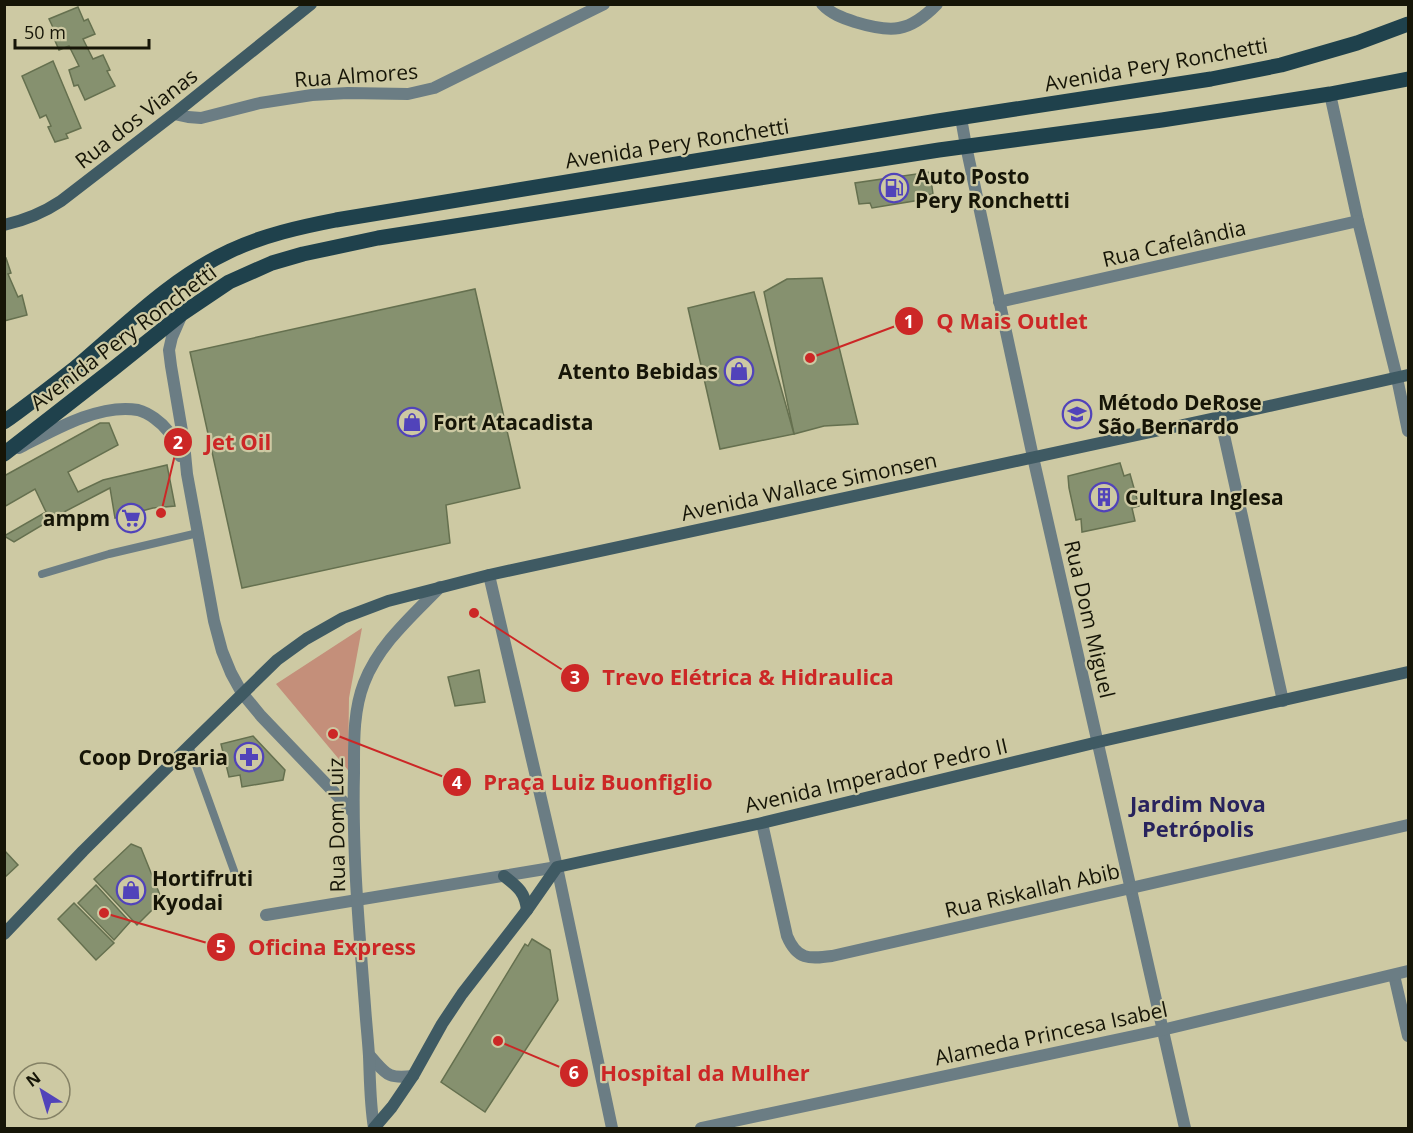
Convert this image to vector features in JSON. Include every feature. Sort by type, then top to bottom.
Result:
[{"type":"main road","name":"Avenida Pery Ronchetti","points":[[4,422],[41,395],[173,285],[198,268],[254,240],[336,220],[1211,79],[1281,64],[1357,43],[1408,24]]},
{"type":"main road","name":"Avenida Pery Ronchetti","points":[[4,455],[183,313],[229,282],[303,254],[378,238],[966,146],[1162,120],[1329,94],[1408,79]]},
{"type":"street","name":"Rua dos Vianas","points":[[4,225],[26,220],[61,201],[311,4]]},
{"type":"street","name":"Rua Almores","points":[[174,114],[201,118],[260,103],[312,94],[408,94],[434,88],[604,4]]},
{"type":"street","points":[[822,4],[840,17],[877,28],[893,29],[908,26],[927,14],[937,4]]},
{"type":"street","points":[[1329,94],[1358,221],[1403,376],[1408,431]]},
{"type":"street","name":"Rua Dom Miguel","points":[[961,118],[1033,457],[1185,1128]]},
{"type":"street","name":"Rua Cafelândia","points":[[999,302],[1358,221]]},
{"type":"street","points":[[183,313],[169,350],[187,474],[214,621],[222,651],[242,693],[353,812]]},
{"type":"street","name":"Avenida Wallace Simonsen","points":[[4,934],[83,851],[277,660],[306,639],[343,618],[388,601],[489,575],[1403,376]]},
{"type":"street","points":[[4,455],[57,428],[92,414],[115,409],[138,410],[150,415],[169,432],[187,474]]},
{"type":"street","points":[[1220,417],[1283,701]]},
{"type":"street","points":[[489,575],[557,867],[612,1128]]},
{"type":"street","name":"Rua Dom Luiz","points":[[374,1128],[370,1103],[369,1055],[353,812],[357,711],[364,682],[374,662],[398,630],[440,587]]},
{"type":"street","name":"Avenida Imperador Pedro II","points":[[557,867],[762,823],[1098,742],[1408,672]]},
{"type":"street","name":"Rua Riskallah Abib","points":[[762,823],[792,947],[799,955],[814,958],[832,956],[1408,825]]},
{"type":"street","points":[[266,915],[557,867]]},
{"type":"street","points":[[374,1128],[414,1076],[442,1024],[462,994],[557,867]]},
{"type":"street","points":[[504,876],[522,892],[527,910]]},
{"type":"street","name":"Alameda Princesa Isabel","points":[[701,1128],[1162,1030],[1408,971]]},
{"type":"street","points":[[1394,975],[1408,1036]]},
{"type":"street","points":[[369,1055],[389,1075],[414,1076]]},
{"type":"lane","points":[[42,574],[109,554],[198,533]]},
{"type":"lane","points":[[189,746],[237,879]]},
{"type":"shaded area","points":[[362,628],[349,698],[348,770],[276,684]]},
{"type":"building","points":[[78,7],[84,21],[88,19],[95,34],[83,39],[93,59],[103,55],[110,70],[107,71],[115,86],[85,100],[78,85],[74,86],[69,70],[79,66],[69,46],[59,50],[53,36],[56,34],[49,19]]},
{"type":"building","points":[[53,61],[81,128],[66,134],[68,138],[55,142],[48,127],[51,126],[46,115],[40,118],[22,76]]},
{"type":"building","name":"Auto Posto Pery Ronchetti","points":[[930,172],[933,194],[920,196],[920,200],[872,208],[870,203],[859,204],[855,183]]},
{"type":"building","points":[[6,258],[11,273],[8,274],[18,297],[22,295],[27,315],[4,321],[4,259]]},
{"type":"building","points":[[822,278],[858,424],[824,426],[794,434],[764,292],[787,279]]},
{"type":"building","points":[[475,289],[520,488],[446,505],[450,543],[242,588],[190,352]]},
{"type":"building","name":"Atento Bebidas","points":[[754,292],[794,434],[720,449],[688,308]]},
{"type":"building","points":[[100,423],[109,423],[118,445],[68,472],[78,492],[103,480],[167,465],[175,506],[153,508],[115,518],[110,488],[14,542],[4,536],[46,512],[35,489],[4,507],[4,476]]},
{"type":"building","name":"Cultura Inglesa","points":[[1120,463],[1124,476],[1130,474],[1139,506],[1132,508],[1135,521],[1082,532],[1081,519],[1076,520],[1068,476]]},
{"type":"building","points":[[479,670],[485,702],[455,706],[448,677]]},
{"type":"building","name":"Coop Drogaria","points":[[253,736],[285,770],[283,780],[242,787],[240,775],[229,777],[221,744]]},
{"type":"building","name":"Hortifruti Kyodai","points":[[131,844],[141,848],[162,900],[137,925],[94,879]]},
{"type":"building","points":[[4,850],[18,865],[4,878]]},
{"type":"building","points":[[96,885],[130,922],[114,940],[78,903]]},
{"type":"building","points":[[74,903],[114,943],[96,960],[58,919]]},
{"type":"building","points":[[532,939],[550,950],[558,1000],[485,1112],[441,1082],[525,944],[528,946]]},
{"type":"place","name":"Auto Posto Pery Ronchetti","points":[[894,188]]},
{"type":"place","name":"Q Mais Outlet","points":[[810,358]]},
{"type":"place","name":"Atento Bebidas","points":[[739,371]]},
{"type":"place","name":"Método DeRose São Bernardo","points":[[1077,414]]},
{"type":"place","name":"Fort Atacadista","points":[[412,422]]},
{"type":"place","name":"Cultura Inglesa","points":[[1104,497]]},
{"type":"place","name":"Jet Oil","points":[[161,513]]},
{"type":"place","name":"ampm","points":[[131,518]]},
{"type":"place","name":"Trevo Elétrica & Hidraulica","points":[[474,613]]},
{"type":"place","name":"Praça Luiz Buonfiglio","points":[[333,734]]},
{"type":"place","name":"Coop Drogaria","points":[[249,757]]},
{"type":"place","name":"Hortifruti Kyodai","points":[[131,890]]},
{"type":"place","name":"Oficina Express","points":[[104,913]]},
{"type":"place","name":"Hospital da Mulher","points":[[498,1041]]},
{"type":"district","name":"Jardim Nova Petrópolis","points":[[1198,816]]}]
